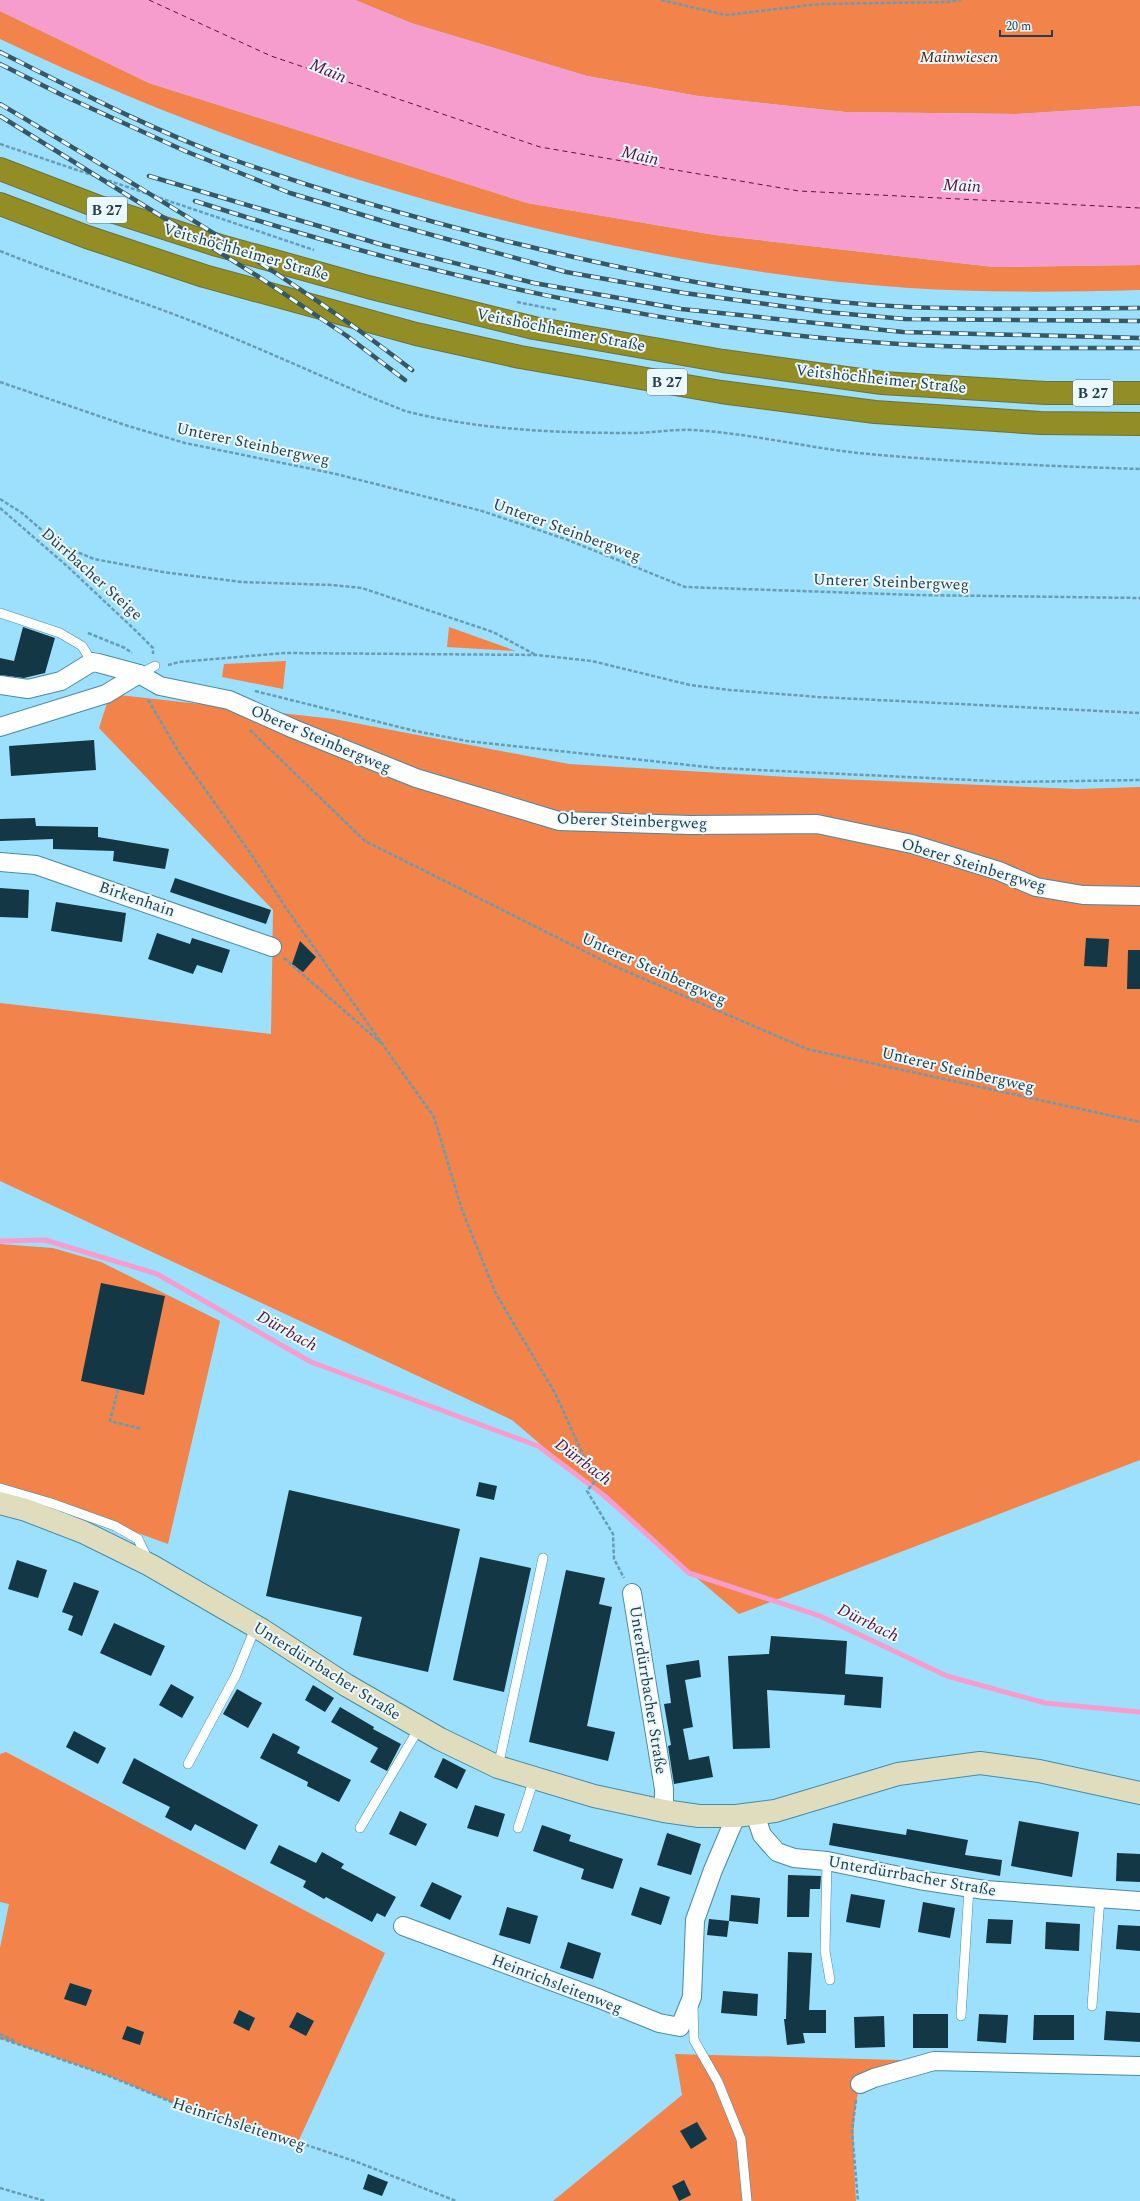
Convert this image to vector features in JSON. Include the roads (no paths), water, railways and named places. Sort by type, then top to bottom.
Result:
[{"type":"highway","name":"Veitshöchheimer Straße","points":[[0,169],[99,207],[217,245],[368,287],[534,328],[723,361],[882,383],[1046,393],[1140,394]]},
{"type":"highway","name":"Veitshöchheimer Straße","points":[[0,204],[87,237],[204,276],[416,334],[520,357],[722,392],[875,412],[1040,422],[1140,424]]},
{"type":"street","name":"Oberer Steinbergweg","points":[[92,662],[147,670],[160,686],[229,700],[294,729],[416,778],[559,821],[690,824],[817,824],[912,844],[999,871],[1036,887],[1083,895],[1140,896]]},
{"type":"street","points":[[0,685],[28,689],[61,681],[92,662]]},
{"type":"street","points":[[0,727],[106,694],[147,670]]},
{"type":"street","name":"Birkenhain","points":[[0,862],[36,865],[272,947]]},
{"type":"street","name":"Unterdürrbacher Straße","points":[[0,1503],[26,1510],[83,1532],[150,1565],[256,1626],[346,1686],[419,1728],[498,1767],[594,1796],[664,1811],[699,1816],[745,1815],[775,1811],[898,1774],[980,1764],[1039,1771],[1140,1793]]},
{"type":"street","name":"Unterdürrbacher Straße","points":[[632,1593],[664,1789],[664,1811]]},
{"type":"street","name":"Unterdürrbacher Straße","points":[[745,1815],[777,1852],[794,1858],[827,1861],[919,1880],[969,1888],[1140,1900]]},
{"type":"street","name":"Heinrichsleitenweg","points":[[403,1926],[600,1999],[659,2023],[680,2027],[692,1997],[695,1920],[713,1870],[745,1815]]},
{"type":"street","points":[[860,2084],[874,2078],[934,2061],[1140,2066]]},
{"type":"lane","points":[[0,613],[60,633],[82,646],[92,662]]},
{"type":"lane","points":[[0,1488],[51,1503],[115,1526],[138,1539],[150,1565]]},
{"type":"lane","points":[[498,1767],[543,1558]]},
{"type":"lane","points":[[188,1764],[236,1675],[256,1626]]},
{"type":"lane","points":[[360,1828],[419,1728]]},
{"type":"lane","points":[[518,1828],[534,1779]]},
{"type":"lane","points":[[827,1861],[825,1951],[830,1980]]},
{"type":"lane","points":[[961,2016],[969,1888]]},
{"type":"lane","points":[[1092,2006],[1100,1898]]},
{"type":"lane","name":"Heinrichsleitenweg","points":[[692,1997],[694,2040],[718,2082],[741,2139],[747,2201]]},
{"type":"water","name":"Main","points":[[0,0],[355,0],[411,23],[587,76],[698,96],[845,112],[1017,114],[1140,106],[1140,265],[994,267],[715,235],[527,203],[149,83],[0,11]]},
{"type":"waterway","name":"Dürrbach","points":[[0,1241],[45,1240],[157,1274],[311,1362],[538,1446],[606,1497],[689,1573],[820,1616],[947,1676],[1045,1703],[1140,1712]]},
{"type":"railway","points":[[0,52],[140,121],[226,157],[296,181],[403,214],[559,254],[708,284],[808,299],[858,304],[966,309],[1140,308]]},
{"type":"railway","points":[[0,64],[62,95],[185,151],[290,193],[396,225],[566,272],[684,293],[825,312],[905,319],[1140,321]]},
{"type":"railway","points":[[0,104],[158,199],[262,264],[363,333],[412,370]]},
{"type":"railway","points":[[0,116],[259,277],[347,336],[405,380]]},
{"type":"railway","points":[[149,176],[383,245],[534,283],[681,309],[903,332],[1140,338]]},
{"type":"railway","points":[[195,201],[281,228],[455,275],[542,295],[631,312],[720,326],[809,337],[929,346],[1140,348]]},
{"type":"park label","name":"Mainwiesen","points":[[959,57]]}]
